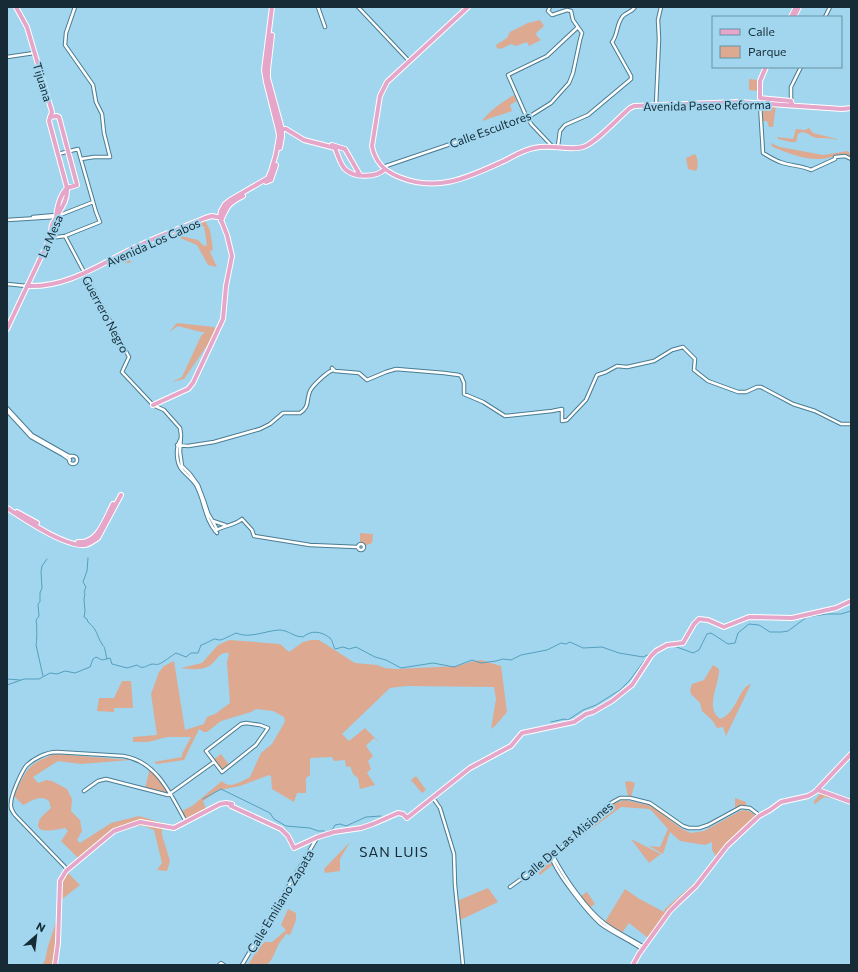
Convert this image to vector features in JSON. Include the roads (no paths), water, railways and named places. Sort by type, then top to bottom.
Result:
[{"type":"main road","points":[[16,7],[27,28],[34,53]]},
{"type":"main road","points":[[153,405],[188,388],[193,383],[222,321],[226,286],[232,256],[221,219],[221,211],[225,204],[230,200],[268,178],[272,171],[280,129],[266,82],[264,70],[273,7]]},
{"type":"main road","points":[[335,147],[344,168],[350,172],[369,176],[380,173],[384,168],[374,155],[372,146],[380,96],[387,82],[468,7]]},
{"type":"main road","points":[[793,16],[799,7]]},
{"type":"main road","name":"Tijuana","points":[[34,53],[52,112],[49,121],[57,154]]},
{"type":"main road","points":[[761,100],[763,80],[768,68]]},
{"type":"main road","name":"Avenida Paseo Reforma","points":[[384,168],[397,176],[415,182],[435,184],[460,180],[525,151],[540,147],[552,146],[575,148],[583,147],[593,141],[634,106],[761,100],[842,109],[851,108]]},
{"type":"main road","points":[[50,117],[58,117],[77,185],[67,188],[57,204],[58,216]]},
{"type":"main road","points":[[280,129],[289,130],[304,140],[344,149],[360,175]]},
{"type":"main road","points":[[57,154],[67,188]]},
{"type":"main road","name":"La Mesa","points":[[7,328],[50,238],[51,227],[58,216]]},
{"type":"main road","name":"Avenida Los Cabos","points":[[27,286],[56,284],[85,273],[140,245],[205,218],[212,216],[221,219]]},
{"type":"main road","points":[[7,506],[48,530],[69,539],[82,542],[88,541],[96,536],[120,494]]},
{"type":"main road","points":[[55,965],[60,881],[67,869],[111,833],[130,824],[143,822],[174,828],[220,804],[226,803],[279,827],[290,838],[296,848],[318,836],[361,828],[398,813],[403,814],[407,818],[470,768],[511,746],[522,733],[574,722],[612,701],[632,685],[651,656],[656,651],[667,645],[683,643],[694,624],[699,619],[705,619],[724,627],[746,617],[795,617],[836,608],[851,601]]},
{"type":"main road","points":[[633,965],[643,948],[670,911],[698,885],[727,846],[759,816],[781,802],[808,796],[818,790],[851,754]]},
{"type":"main road","points":[[818,790],[851,802]]},
{"type":"street","points":[[75,7],[66,34],[65,45],[93,85],[96,102],[102,116],[104,133],[110,157],[81,159]]},
{"type":"street","points":[[318,7],[325,27]]},
{"type":"street","points":[[358,7],[409,61]]},
{"type":"street","points":[[550,7],[548,11],[552,15],[556,15],[567,10],[571,11],[573,20],[578,27],[547,56],[508,75],[527,118],[552,146]]},
{"type":"street","points":[[558,146],[560,131],[565,125],[588,115],[631,79],[631,76],[612,42],[615,38],[616,30],[622,17],[632,11],[635,7]]},
{"type":"street","points":[[656,105],[658,20],[660,7]]},
{"type":"street","points":[[826,16],[830,7]]},
{"type":"street","name":"Calle Escultores","points":[[384,168],[527,118],[551,103],[564,90],[573,74],[582,36],[582,33],[578,27]]},
{"type":"street","name":"Tijuana","points":[[7,57],[34,53]]},
{"type":"street","points":[[791,103],[791,87],[800,68]]},
{"type":"street","points":[[761,100],[763,153],[778,162],[811,170],[835,158],[845,156],[851,159]]},
{"type":"street","points":[[50,238],[65,236],[100,222],[78,149],[57,154]]},
{"type":"street","points":[[7,219],[58,216],[93,202]]},
{"type":"street","name":"Guerrero Negro","points":[[65,236],[129,358],[121,370],[122,372],[153,405]]},
{"type":"street","points":[[7,284],[27,286]]},
{"type":"street","points":[[179,447],[208,444],[260,429],[270,424],[283,413],[300,413],[307,407],[310,391],[314,385],[333,369],[359,373],[367,380],[396,369],[461,376],[464,383],[464,394],[483,402],[505,416],[552,411],[562,408],[562,421],[567,420],[586,400],[597,375],[617,366],[627,367],[654,360],[672,350],[685,347],[695,359],[694,370],[708,381],[743,393],[757,387],[761,387],[793,404],[815,411],[841,424],[851,424]]},
{"type":"street","points":[[153,405],[164,410],[180,428],[180,467],[196,486],[204,512],[216,530]]},
{"type":"street","points":[[7,410],[19,424],[31,437],[66,457],[73,463],[77,461],[76,456],[72,456],[39,440],[19,424]]},
{"type":"street","points":[[180,440],[185,446]]},
{"type":"street","points":[[179,447],[182,466],[198,485],[206,510],[216,530]]},
{"type":"street","points":[[70,460],[72,456]]},
{"type":"street","points":[[212,520],[226,526]]},
{"type":"street","points":[[216,530],[235,524],[242,520],[252,530],[254,536],[306,544],[358,547]]},
{"type":"street","points":[[241,724],[260,725],[268,728],[256,745],[222,772],[214,762],[206,751],[241,724]]},
{"type":"street","points":[[67,869],[13,812],[11,801],[25,768],[41,757],[54,752],[132,758],[142,762],[152,769],[170,794],[186,822]]},
{"type":"street","points":[[84,791],[98,781],[106,779],[163,794],[170,794],[214,762]]},
{"type":"street","points":[[434,798],[440,808],[454,854],[455,885],[462,965]]},
{"type":"street","name":"Calle De Las Misiones","points":[[510,887],[552,856],[611,803],[620,798],[630,798],[650,804],[683,826],[692,828],[708,825],[741,807],[752,809],[759,816]]},
{"type":"street","name":"Calle Emiliano Zapata","points":[[242,965],[316,842],[318,836]]},
{"type":"street","points":[[552,856],[560,874],[594,917],[606,927],[643,948]]},
{"type":"street","points":[[220,964],[224,965]]},
{"type":"waterway","points":[[88,558],[87,571],[83,582],[86,587],[84,592],[84,617],[95,630],[104,648],[107,659]]},
{"type":"waterway","points":[[43,676],[36,645],[36,620],[39,616],[38,604],[40,602],[40,593],[42,588],[42,566],[47,559]]},
{"type":"waterway","points":[[674,646],[693,653],[699,650],[707,634],[711,633],[728,644],[735,643],[738,633],[749,624],[759,625],[770,632],[782,632],[788,631],[807,617],[827,614],[841,614],[851,611]]},
{"type":"waterway","points":[[7,685],[24,679],[39,679],[50,673],[57,674],[65,671],[75,673],[90,667],[93,659],[96,657],[102,660],[110,658],[112,664],[127,668],[137,665],[143,667],[161,663],[176,653],[186,657],[191,653],[198,653],[201,645],[214,639],[221,640],[236,633],[241,635],[252,635],[279,630],[303,637],[313,632],[320,633],[330,638],[335,649],[343,647],[349,649],[356,647],[401,668],[433,663],[454,667],[472,660],[481,663],[503,659],[511,660],[521,655],[547,650],[561,643],[566,644],[570,642],[583,648],[602,647],[619,653],[643,657],[650,654]]},
{"type":"waterway","points":[[658,647],[664,644]]},
{"type":"waterway","points":[[551,722],[564,719],[568,720],[620,690],[630,680],[644,661]]},
{"type":"waterway","points":[[7,679],[20,680]]},
{"type":"waterway","points":[[203,799],[221,789],[270,813],[274,819],[286,826],[324,831]]},
{"type":"waterway","points":[[332,830],[335,825],[340,824],[346,826],[366,817],[381,816]]},
{"type":"district","name":"SAN LUIS","points":[[394,851]]}]
